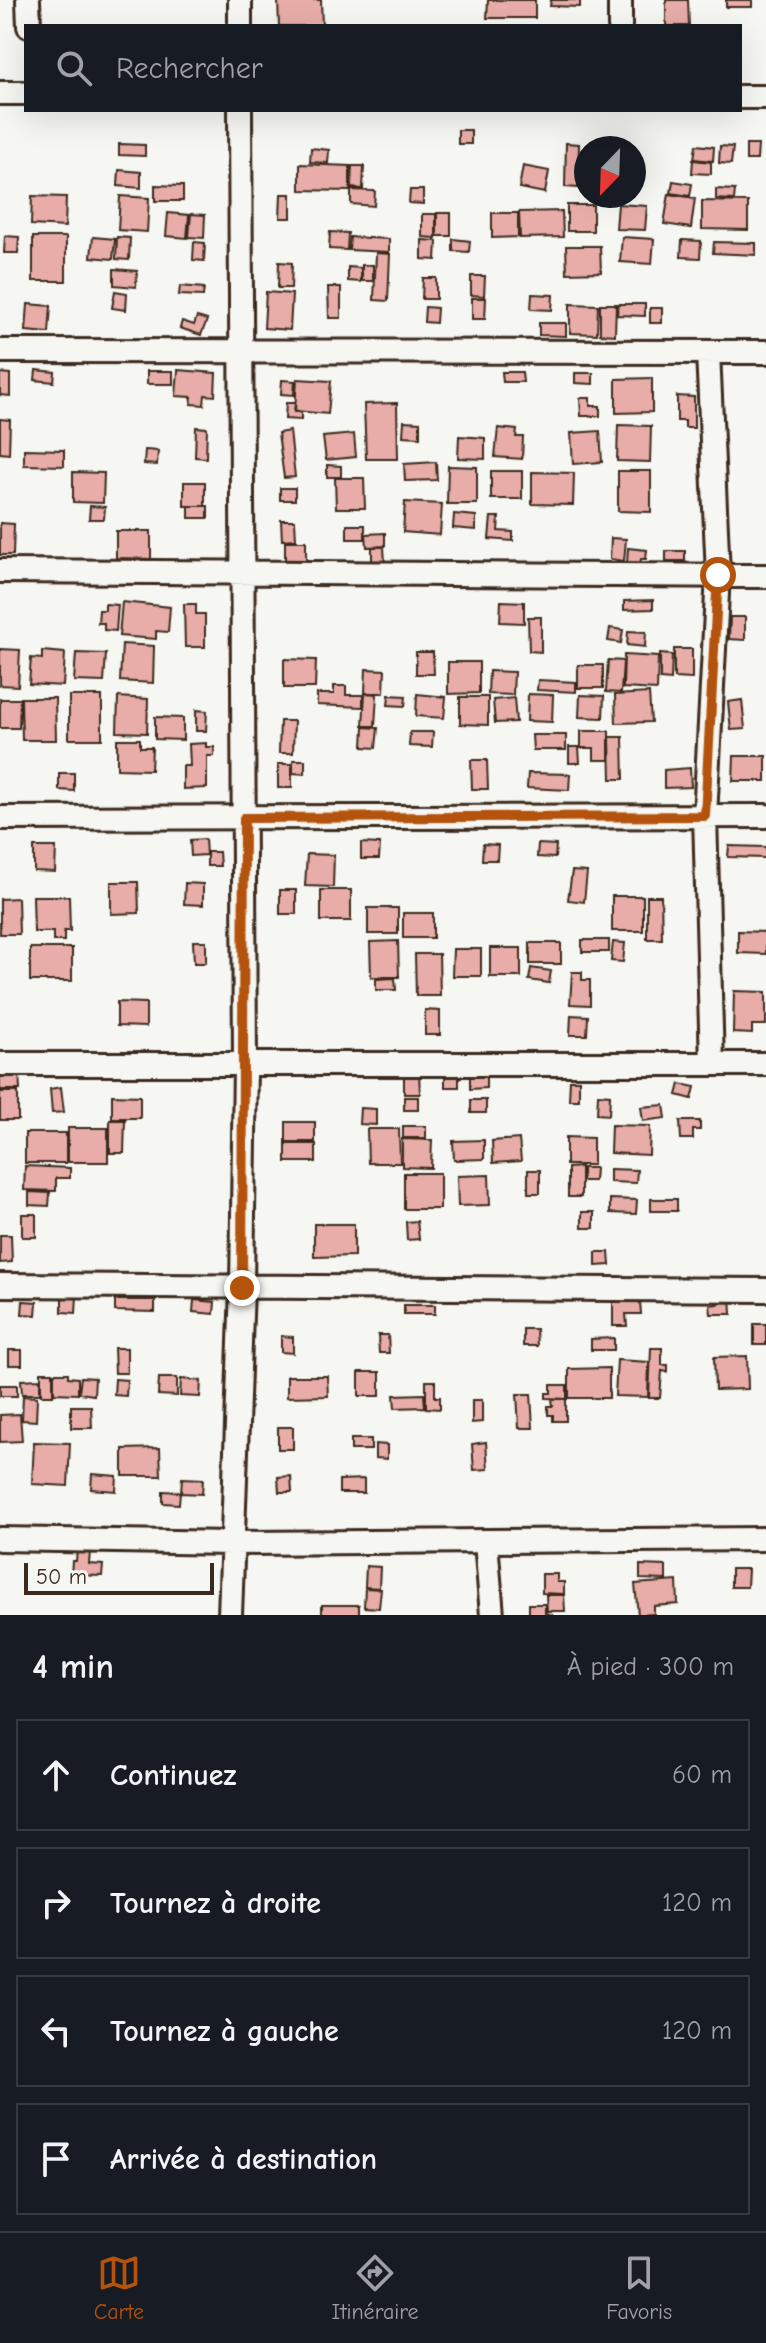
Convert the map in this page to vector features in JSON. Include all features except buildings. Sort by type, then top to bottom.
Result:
[{"type":"street","points":[[28,0],[29,24]]},
{"type":"street","points":[[240,0],[240,24]]},
{"type":"street","points":[[620,0],[620,24]]},
{"type":"street","points":[[0,93],[24,93]]},
{"type":"street","points":[[742,97],[766,97]]},
{"type":"street","points":[[230,1615],[242,1288],[245,1064],[240,112]]},
{"type":"street","points":[[0,351],[766,352]]},
{"type":"street","points":[[708,352],[718,575],[705,816],[712,1064]]},
{"type":"street","points":[[0,571],[766,576]]},
{"type":"street","points":[[0,818],[766,816]]},
{"type":"street","points":[[0,1064],[766,1064]]},
{"type":"street","points":[[0,1285],[766,1290]]},
{"type":"street","points":[[0,1539],[231,1543],[766,1539]]},
{"type":"street","points":[[486,1542],[492,1615]]},
{"type":"route","points":[[242,1288],[244,818],[705,816],[718,575]]}]
